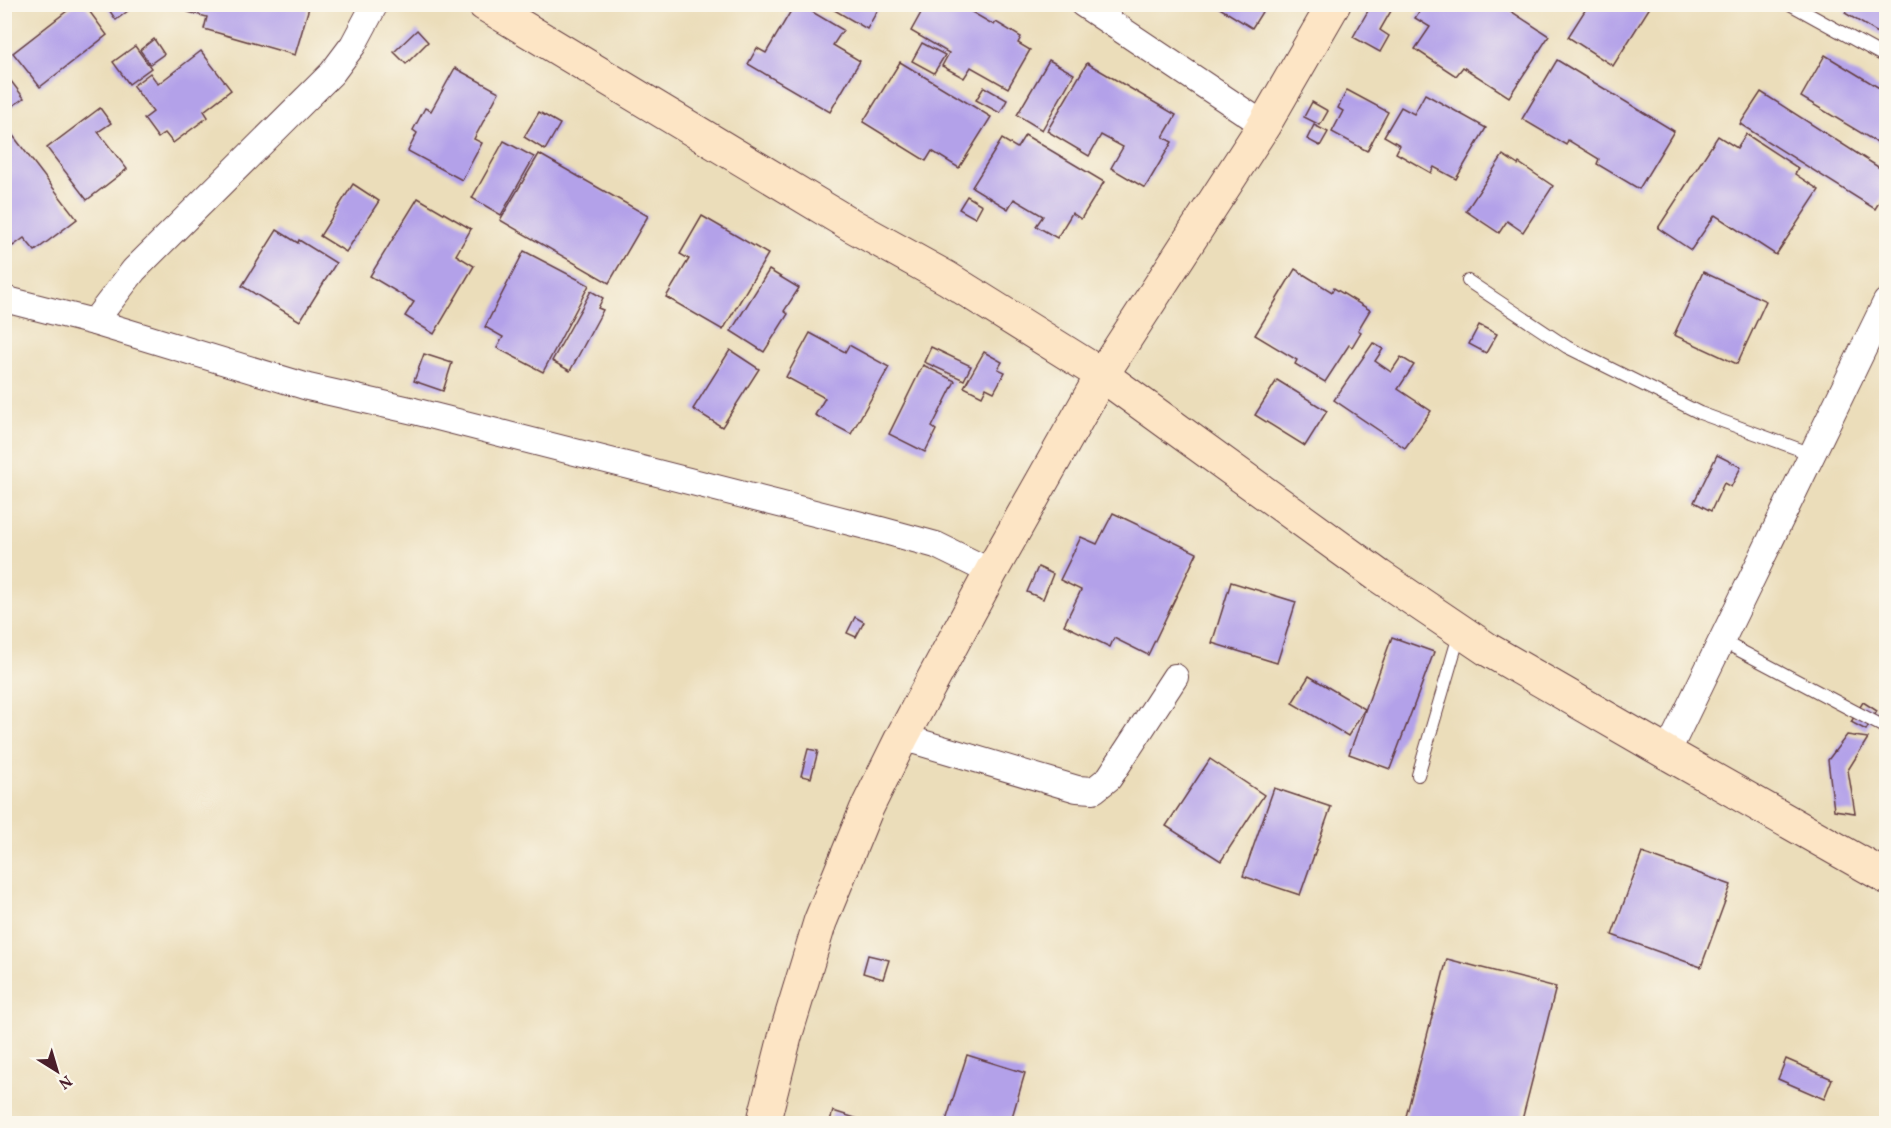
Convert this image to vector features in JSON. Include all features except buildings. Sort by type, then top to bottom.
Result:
[{"type":"street","points":[[94,322],[141,262],[332,73],[353,45],[375,4]]},
{"type":"street","points":[[484,4],[853,226],[946,278],[1102,375],[1351,556],[1487,649],[1887,877]]},
{"type":"street","points":[[763,1124],[785,1038],[820,922],[866,810],[902,737],[991,572],[1102,375],[1264,125],[1334,4]]},
{"type":"street","points":[[1090,6],[1264,125]]},
{"type":"street","points":[[4,300],[94,322],[308,387],[501,433],[936,545],[991,572]]},
{"type":"street","points":[[1667,753],[1887,303]]},
{"type":"street","points":[[902,737],[1077,789],[1094,790],[1109,778],[1175,677]]},
{"type":"lane","points":[[1790,4],[1887,57]]},
{"type":"lane","points":[[1468,281],[1567,347],[1700,413],[1812,454]]},
{"type":"lane","points":[[1418,775],[1461,631]]},
{"type":"lane","points":[[1722,641],[1887,728]]}]
